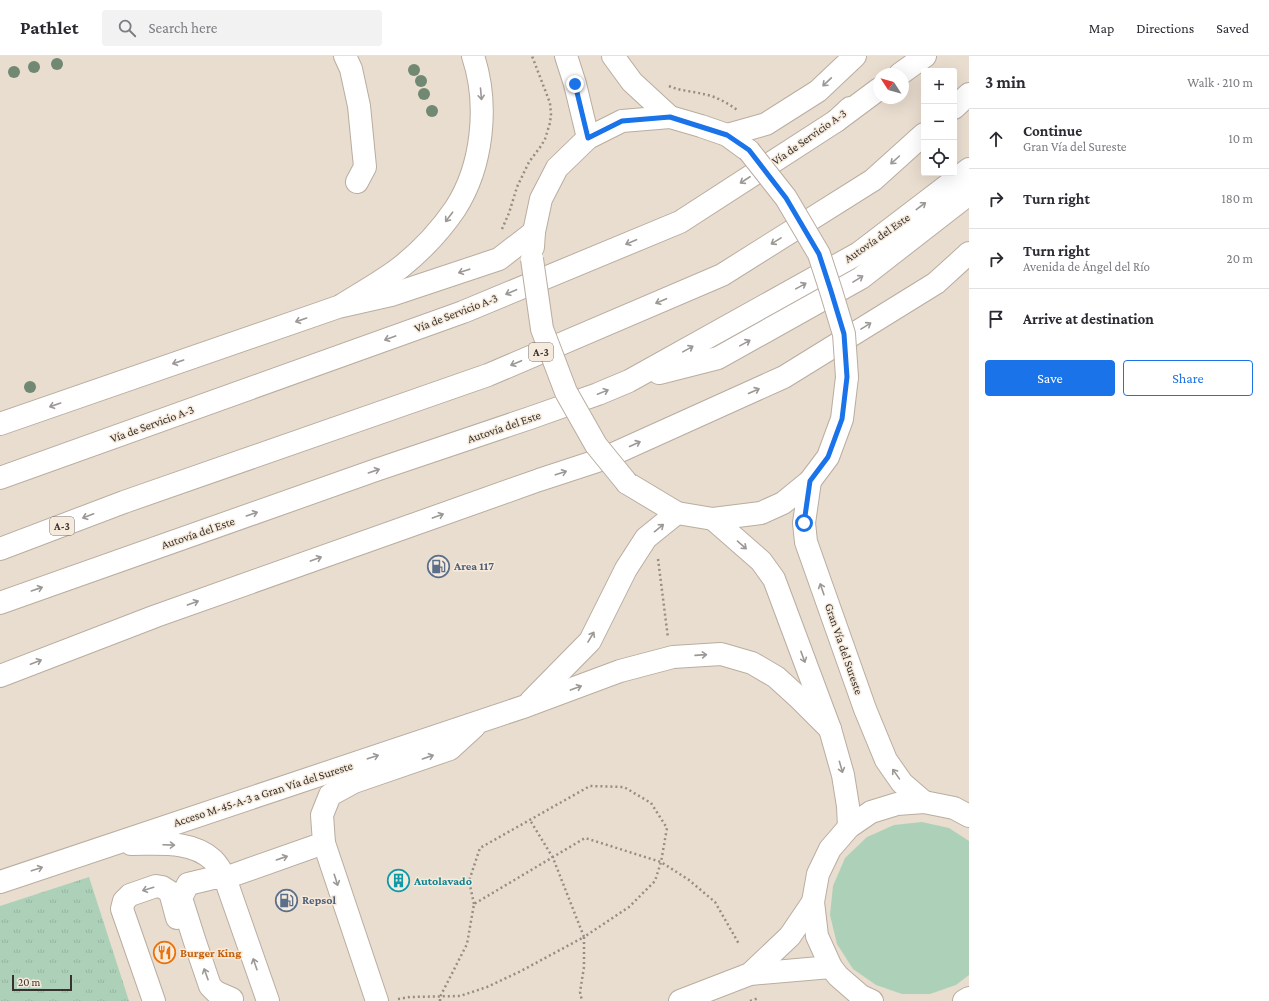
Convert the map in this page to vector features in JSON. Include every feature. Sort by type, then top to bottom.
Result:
[{"type":"main road","points":[[345,56],[351,69],[359,106],[366,167],[357,182]]},
{"type":"main road","points":[[338,307],[400,267],[426,245],[456,208],[476,160],[479,142],[482,112],[480,79],[473,56]]},
{"type":"main road","points":[[566,56],[575,84],[588,138]]},
{"type":"main road","points":[[612,56],[632,82],[670,117]]},
{"type":"main road","points":[[727,135],[766,124],[818,91],[856,56]]},
{"type":"main road","points":[[895,68],[908,56]]},
{"type":"main road","points":[[908,68],[925,56]]},
{"type":"main road","name":"Vía de Servicio A-3","points":[[0,478],[463,312],[680,222],[836,120],[873,87]]},
{"type":"main road","points":[[836,120],[873,93]]},
{"type":"main road","points":[[957,105],[969,94]]},
{"type":"main road","points":[[670,117],[727,135],[749,150],[786,198],[819,254],[844,334],[847,377],[842,419],[828,457],[810,481],[783,503],[760,513],[713,519],[677,513],[627,483],[596,445],[566,392],[542,329],[532,259],[534,232],[541,199],[557,168],[588,138],[622,121],[670,117]]},
{"type":"main road","name":"A-3","points":[[0,549],[124,502],[488,375],[722,275],[873,180],[921,137]]},
{"type":"main road","name":"Autovía del Este","points":[[0,603],[598,394],[629,381],[859,253],[969,170]]},
{"type":"main road","points":[[629,381],[718,358],[861,278],[969,194]]},
{"type":"main road","points":[[0,424],[338,307],[398,293],[498,259],[534,232]]},
{"type":"main road","points":[[0,676],[156,616],[532,482],[600,460],[784,377],[936,282],[969,253]]},
{"type":"main road","name":"Gran Vía del Sureste","points":[[810,481],[804,523],[806,542],[857,687],[886,760],[902,783],[924,802]]},
{"type":"main road","points":[[526,706],[590,641],[626,569],[646,538],[677,513]]},
{"type":"main road","points":[[713,519],[760,561],[774,579],[830,729],[843,775],[848,806],[849,827]]},
{"type":"main road","name":"Acceso M-45-A-3 a Gran Vía del Sureste","points":[[0,882],[479,722],[620,672],[673,657],[721,654],[752,663],[776,677],[830,729]]},
{"type":"main road","points":[[387,1000],[324,843],[322,815],[330,795],[354,782],[450,749],[479,722]]},
{"type":"main road","points":[[846,1001],[834,971],[816,936],[813,902],[818,874],[830,849],[849,827],[872,812],[897,804],[924,802],[954,808],[969,816]]},
{"type":"main road","points":[[116,843],[184,845],[203,851],[215,861],[226,878],[265,994],[230,1000],[210,986],[181,898],[188,884],[213,878],[226,878],[324,843]]},
{"type":"main road","points":[[154,1001],[122,908],[124,901],[130,895],[156,886],[162,887],[170,892],[181,931],[195,942]]},
{"type":"main road","points":[[750,974],[790,936],[813,902]]},
{"type":"main road","points":[[680,1001],[750,974],[834,971],[861,996],[872,1001]]},
{"type":"main road","points":[[964,1001],[969,998]]},
{"type":"path","points":[[511,249],[501,231],[521,178],[548,132],[551,114],[550,103],[532,56]]},
{"type":"path","points":[[666,84],[686,91],[704,94],[732,106],[739,111],[749,129]]},
{"type":"path","points":[[657,552],[668,640]]},
{"type":"path","points":[[387,1000],[410,997],[440,997],[460,996],[487,987],[521,971],[584,937],[629,906],[655,881],[661,862],[667,828],[651,804],[624,787],[590,786],[480,848],[469,881],[474,904],[467,944],[440,997],[440,1001]]},
{"type":"path","points":[[530,820],[553,858],[584,937],[584,967],[580,992],[582,1001]]},
{"type":"path","points":[[474,904],[585,838],[661,862],[689,880],[715,902],[739,944]]},
{"type":"path","points":[[750,1001],[759,998]]},
{"type":"green space","points":[[922,822],[949,828],[969,841],[969,975],[956,985],[930,994],[902,994],[876,985],[853,969],[837,944],[830,915],[833,886],[845,858],[867,837],[894,825]]},
{"type":"green space","points":[[89,877],[129,1001],[0,1001],[0,906]]},
{"type":"place","name":"Area 117","points":[[439,566]]},
{"type":"place","name":"Autolavado","points":[[399,881]]},
{"type":"place","name":"Repsol","points":[[287,900]]},
{"type":"place","name":"Burger King","points":[[164,953]]},
{"type":"route","points":[[575,84],[588,138],[622,121],[670,117],[727,135],[749,150],[786,198],[819,254],[844,334],[847,377],[842,419],[828,457],[810,481],[804,523]]}]
